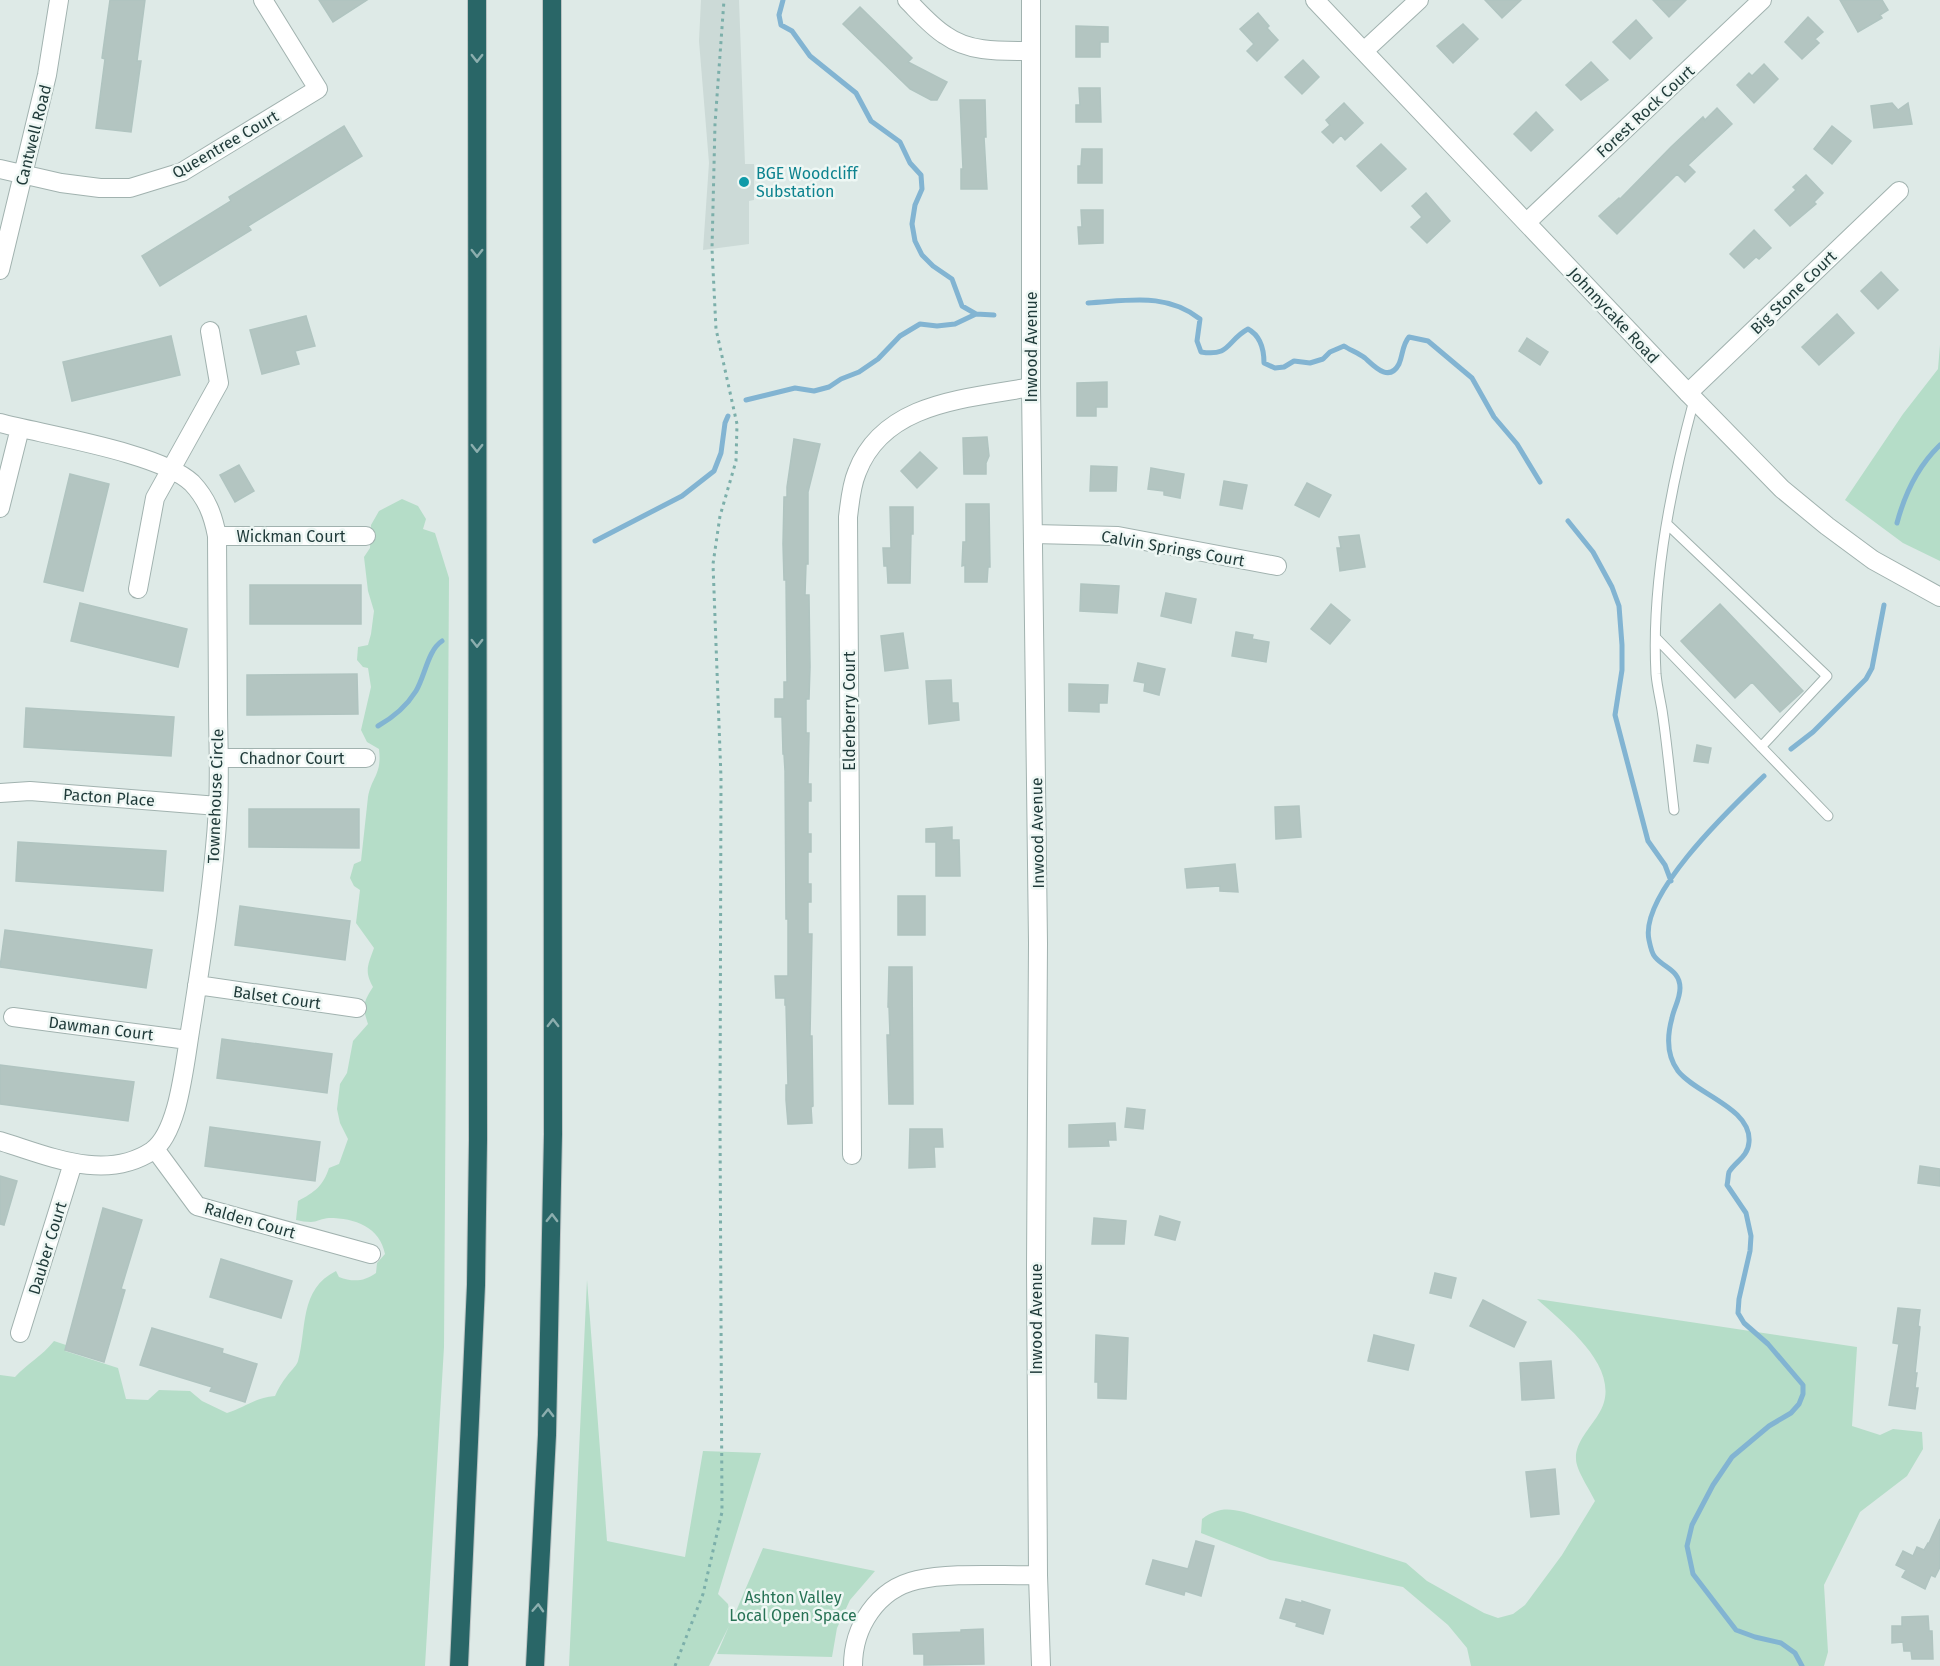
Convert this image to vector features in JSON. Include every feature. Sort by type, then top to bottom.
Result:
[{"type":"highway","points":[[459,1666],[470,1430],[478,1140],[477,0]]},
{"type":"highway","points":[[535,1666],[547,1435],[553,1134],[552,0]]},
{"type":"street","name":"Cantwell Road","points":[[0,270],[47,75],[59,0]]},
{"type":"street","name":"Queentree Court","points":[[23,175],[100,188],[130,188],[155,182],[182,172],[318,89],[263,0]]},
{"type":"street","points":[[907,0],[944,34],[958,43],[998,51],[1031,51]]},
{"type":"street","name":"Inwood Avenue","points":[[1031,0],[1031,387],[1038,943],[1036,1267],[1038,1575],[1041,1666]]},
{"type":"street","name":"Johnnycake Road","points":[[1315,0],[1782,489],[1873,560],[1940,597]]},
{"type":"street","points":[[1365,51],[1419,0]]},
{"type":"street","name":"Forest Rock Court","points":[[1527,222],[1762,0]]},
{"type":"street","points":[[0,169],[23,175]]},
{"type":"street","name":"Big Stone Court","points":[[1691,396],[1899,191]]},
{"type":"street","points":[[138,589],[155,498],[219,383],[210,331]]},
{"type":"street","name":"Elderberry Court","points":[[852,1155],[848,517],[851,492],[856,472],[866,453],[899,421],[920,409],[1031,387]]},
{"type":"street","name":"Townehouse Circle","points":[[0,423],[123,453],[172,470],[191,482],[205,499],[213,514],[217,536],[219,758],[215,850],[198,985],[176,1109],[167,1132],[154,1149]]},
{"type":"street","points":[[0,508],[20,428]]},
{"type":"street","name":"Calvin Springs Court","points":[[1033,534],[1118,536],[1277,567]]},
{"type":"street","name":"Wickman Court","points":[[217,536],[366,536]]},
{"type":"street","name":"Chadnor Court","points":[[219,758],[366,758]]},
{"type":"street","name":"Pacton Place","points":[[0,794],[30,791],[218,806]]},
{"type":"street","name":"Balset Court","points":[[198,985],[357,1008]]},
{"type":"street","name":"Dawman Court","points":[[13,1017],[188,1040]]},
{"type":"street","points":[[0,1141],[73,1163],[101,1166],[118,1165],[136,1159],[154,1149]]},
{"type":"street","name":"Ralden Court","points":[[154,1149],[196,1206],[371,1254]]},
{"type":"street","name":"Dauber Court","points":[[20,1333],[73,1163]]},
{"type":"street","points":[[853,1666],[857,1634],[865,1616],[879,1601],[896,1589],[915,1580],[936,1577],[1038,1575]]},
{"type":"lane","points":[[1674,810],[1656,675],[1656,638],[1660,576],[1667,524],[1691,396]]},
{"type":"lane","points":[[1667,524],[1827,676],[1761,747]]},
{"type":"lane","points":[[1656,638],[1828,816]]},
{"type":"path","points":[[675,1666],[703,1594],[722,1512],[721,778],[713,564],[720,516],[736,461],[737,424],[716,328],[712,249],[715,124],[724,0]]},
{"type":"path","points":[[805,1611],[845,1618]]},
{"type":"shaded area","points":[[701,0],[739,0],[745,164],[754,164],[754,200],[749,201],[749,244],[703,250],[709,163],[699,41]]},
{"type":"green space","points":[[1940,345],[1940,561],[1903,543],[1845,500],[1903,414],[1938,369]]},
{"type":"green space","points":[[402,499],[418,506],[426,519],[423,529],[435,533],[449,578],[444,1347],[425,1666],[0,1666],[0,1375],[15,1377],[54,1341],[66,1345],[65,1351],[118,1368],[126,1399],[148,1400],[159,1390],[190,1391],[202,1401],[227,1413],[275,1396],[298,1361],[306,1311],[316,1288],[324,1279],[336,1271],[339,1277],[349,1280],[367,1278],[376,1273],[377,1263],[385,1254],[378,1237],[357,1222],[339,1218],[311,1222],[296,1220],[298,1201],[318,1188],[329,1168],[339,1164],[348,1139],[340,1123],[337,1109],[340,1084],[347,1073],[353,1041],[368,1024],[365,1005],[373,987],[368,968],[374,948],[356,923],[360,890],[354,886],[350,878],[354,864],[361,861],[368,797],[380,758],[379,749],[367,742],[361,730],[371,687],[368,668],[363,667],[357,660],[358,647],[368,645],[374,611],[368,591],[364,557],[370,548],[371,525],[379,511]]},
{"type":"green space","name":"Ashton Valley Local Open Space","points":[[587,1280],[607,1541],[685,1557],[703,1451],[761,1453],[718,1594],[728,1604],[731,1623],[763,1548],[875,1571],[850,1600],[837,1628],[832,1657],[717,1654],[729,1626],[709,1666],[569,1666]]},
{"type":"green space","points":[[1537,1299],[1857,1347],[1852,1426],[1880,1435],[1893,1429],[1922,1432],[1923,1449],[1907,1476],[1860,1512],[1824,1585],[1828,1652],[1824,1666],[1471,1666],[1467,1648],[1448,1625],[1403,1587],[1270,1560],[1201,1533],[1202,1519],[1212,1513],[1227,1510],[1244,1512],[1406,1563],[1427,1581],[1484,1613],[1498,1618],[1513,1614],[1525,1605],[1562,1555],[1595,1501],[1578,1469],[1576,1453],[1580,1441],[1598,1415],[1605,1398],[1605,1382],[1589,1350]]},
{"type":"building","points":[[110,0],[145,0],[137,61],[141,61],[131,132],[96,128]]},
{"type":"building","points":[[319,0],[367,0],[333,22]]},
{"type":"building","points":[[1485,0],[1521,0],[1502,18]]},
{"type":"building","points":[[1653,0],[1686,0],[1669,17]]},
{"type":"building","points":[[1840,0],[1882,0],[1888,10],[1880,15],[1882,18],[1858,32]]},
{"type":"building","points":[[860,7],[912,58],[908,62],[947,82],[937,100],[931,100],[910,89],[843,24]]},
{"type":"building","points":[[1258,13],[1278,40],[1257,61],[1247,51],[1254,44],[1240,29]]},
{"type":"building","points":[[1808,17],[1823,32],[1815,39],[1819,43],[1802,59],[1785,42]]},
{"type":"building","points":[[1636,20],[1652,38],[1630,59],[1613,42]]},
{"type":"building","points":[[1463,24],[1478,39],[1453,63],[1437,46]]},
{"type":"building","points":[[1076,26],[1108,27],[1108,42],[1100,42],[1100,57],[1076,57]]},
{"type":"building","points":[[1303,60],[1319,77],[1302,94],[1285,77]]},
{"type":"building","points":[[1591,62],[1608,80],[1581,100],[1566,85]]},
{"type":"building","points":[[1764,64],[1778,79],[1754,103],[1737,85],[1749,73],[1752,76]]},
{"type":"building","points":[[1079,88],[1100,88],[1101,122],[1076,122],[1076,105],[1080,105]]},
{"type":"building","points":[[960,100],[985,100],[986,137],[984,137],[987,189],[961,189],[961,169],[963,169]]},
{"type":"building","points":[[1344,103],[1363,123],[1345,140],[1341,135],[1333,143],[1322,132],[1330,125],[1326,120]]},
{"type":"building","points":[[1892,103],[1898,110],[1908,103],[1912,124],[1874,128],[1871,106]]},
{"type":"building","points":[[1717,108],[1732,124],[1688,165],[1695,172],[1685,182],[1677,174],[1617,234],[1599,216],[1620,199],[1703,117],[1705,120]]},
{"type":"building","points":[[1536,112],[1553,130],[1531,151],[1514,134]]},
{"type":"building","points":[[344,126],[362,156],[248,226],[251,230],[160,286],[142,256],[231,201],[229,197]]},
{"type":"building","points":[[1832,126],[1851,141],[1832,164],[1814,149]]},
{"type":"building","points":[[1381,144],[1406,169],[1381,191],[1357,166]]},
{"type":"building","points":[[1082,149],[1102,149],[1102,183],[1078,183],[1078,166],[1081,166]]},
{"type":"building","points":[[1806,175],[1823,193],[1814,202],[1816,204],[1790,226],[1775,210],[1796,190],[1793,187]]},
{"type":"building","points":[[1426,193],[1450,221],[1427,243],[1411,227],[1422,217],[1412,206]]},
{"type":"building","points":[[1081,210],[1103,210],[1103,243],[1079,244],[1078,227],[1082,227]]},
{"type":"building","points":[[1754,230],[1771,248],[1744,268],[1730,254]]},
{"type":"building","points":[[1881,272],[1898,290],[1878,309],[1861,291]]},
{"type":"building","points":[[1837,314],[1854,333],[1819,365],[1802,347]]},
{"type":"building","points":[[306,316],[315,346],[295,351],[299,364],[262,374],[250,330]]},
{"type":"building","points":[[171,336],[180,375],[72,401],[63,362]]},
{"type":"building","points":[[1527,338],[1548,352],[1540,365],[1519,351]]},
{"type":"building","points":[[1107,382],[1107,407],[1096,407],[1096,416],[1077,416],[1077,383]]},
{"type":"building","points":[[987,437],[989,456],[986,463],[986,474],[964,474],[963,438]]},
{"type":"building","points":[[794,439],[820,444],[808,492],[808,564],[806,564],[805,595],[809,595],[810,667],[809,699],[806,699],[806,733],[809,733],[808,784],[811,784],[811,801],[808,801],[808,834],[811,834],[811,852],[808,852],[808,884],[811,884],[811,902],[808,902],[808,934],[812,934],[810,1036],[812,1036],[813,1106],[811,1107],[812,1123],[788,1124],[786,1005],[785,998],[776,998],[775,976],[788,976],[788,919],[786,919],[785,771],[782,717],[775,717],[775,699],[784,699],[784,682],[787,682],[784,497],[787,497]]},
{"type":"building","points":[[920,452],[937,468],[917,488],[901,471]]},
{"type":"building","points":[[239,465],[254,491],[235,502],[220,475]]},
{"type":"building","points":[[1091,466],[1117,467],[1116,491],[1090,491]]},
{"type":"building","points":[[1151,468],[1184,474],[1180,498],[1164,495],[1164,491],[1148,489]]},
{"type":"building","points":[[70,474],[109,484],[83,591],[44,582]]},
{"type":"building","points":[[1224,481],[1247,485],[1242,509],[1220,505]]},
{"type":"building","points":[[1307,483],[1331,495],[1319,517],[1295,505]]},
{"type":"building","points":[[966,504],[989,504],[990,567],[988,567],[987,582],[965,582],[965,565],[962,566],[963,542],[966,542]]},
{"type":"building","points":[[890,507],[913,507],[910,583],[888,583],[883,548],[891,548]]},
{"type":"building","points":[[1359,535],[1365,567],[1340,571],[1337,548],[1341,548],[1339,537]]},
{"type":"building","points":[[1081,584],[1119,586],[1117,613],[1080,611]]},
{"type":"building","points":[[250,585],[361,585],[361,624],[250,624]]},
{"type":"building","points":[[1166,593],[1196,599],[1191,623],[1161,616]]},
{"type":"building","points":[[80,603],[187,629],[178,667],[71,641]]},
{"type":"building","points":[[1331,604],[1350,620],[1330,644],[1311,629]]},
{"type":"building","points":[[1720,604],[1803,691],[1780,712],[1752,682],[1735,698],[1681,641]]},
{"type":"building","points":[[1236,632],[1253,635],[1252,639],[1269,642],[1266,662],[1232,656]]},
{"type":"building","points":[[903,633],[908,668],[885,671],[881,636]]},
{"type":"building","points":[[1138,663],[1165,669],[1159,695],[1144,691],[1145,683],[1134,681]]},
{"type":"building","points":[[357,674],[358,714],[247,715],[247,675]]},
{"type":"building","points":[[951,680],[952,703],[958,703],[959,720],[929,724],[926,681]]},
{"type":"building","points":[[1069,684],[1108,685],[1107,703],[1099,703],[1099,712],[1069,711]]},
{"type":"building","points":[[26,708],[174,717],[171,756],[24,747]]},
{"type":"building","points":[[1697,745],[1711,748],[1708,763],[1694,761]]},
{"type":"building","points":[[1299,806],[1301,837],[1276,839],[1275,807]]},
{"type":"building","points":[[249,809],[359,809],[359,848],[249,847]]},
{"type":"building","points":[[952,827],[952,840],[959,840],[960,876],[936,876],[936,842],[926,842],[926,829]]},
{"type":"building","points":[[18,842],[166,851],[163,891],[16,881]]},
{"type":"building","points":[[1235,864],[1238,892],[1220,891],[1220,886],[1187,888],[1185,869]]},
{"type":"building","points":[[898,896],[925,896],[925,935],[898,935]]},
{"type":"building","points":[[240,906],[350,921],[345,960],[235,945]]},
{"type":"building","points":[[5,930],[152,950],[146,988],[0,967]]},
{"type":"building","points":[[889,967],[912,967],[913,1104],[889,1104],[887,1035],[890,1035]]},
{"type":"building","points":[[222,1039],[332,1054],[327,1093],[217,1078]]},
{"type":"building","points":[[0,1065],[134,1082],[128,1121],[0,1104]]},
{"type":"building","points":[[1127,1108],[1145,1110],[1143,1129],[1125,1127]]},
{"type":"building","points":[[1115,1123],[1116,1140],[1108,1140],[1109,1146],[1069,1147],[1069,1125]]},
{"type":"building","points":[[210,1127],[320,1142],[315,1181],[205,1166]]},
{"type":"building","points":[[910,1129],[942,1129],[943,1147],[934,1147],[935,1167],[909,1168]]},
{"type":"building","points":[[1920,1166],[1940,1169],[1940,1186],[1918,1183]]},
{"type":"building","points":[[0,1176],[17,1181],[4,1225],[0,1224]]},
{"type":"building","points":[[103,1208],[142,1220],[121,1289],[125,1290],[104,1362],[65,1350]]},
{"type":"building","points":[[1160,1216],[1180,1222],[1175,1240],[1155,1235]]},
{"type":"building","points":[[1094,1218],[1126,1221],[1124,1244],[1092,1244]]},
{"type":"building","points":[[221,1259],[292,1281],[281,1318],[210,1297]]},
{"type":"building","points":[[1435,1273],[1456,1278],[1451,1298],[1430,1293]]},
{"type":"building","points":[[1483,1300],[1526,1322],[1514,1347],[1470,1326]]},
{"type":"building","points":[[1898,1308],[1920,1310],[1915,1373],[1917,1373],[1915,1388],[1918,1388],[1915,1409],[1889,1405],[1899,1344],[1893,1343]]},
{"type":"building","points":[[152,1328],[223,1349],[222,1353],[257,1364],[245,1402],[210,1391],[212,1387],[140,1365]]},
{"type":"building","points":[[1096,1335],[1128,1338],[1126,1399],[1098,1398],[1098,1382],[1095,1382]]},
{"type":"building","points":[[1374,1335],[1414,1345],[1408,1370],[1368,1361]]},
{"type":"building","points":[[1551,1361],[1554,1398],[1522,1400],[1520,1363]]},
{"type":"building","points":[[1555,1469],[1559,1514],[1531,1517],[1526,1472]]},
{"type":"building","points":[[1940,1519],[1940,1567],[1935,1577],[1931,1575],[1925,1589],[1902,1577],[1906,1570],[1896,1565],[1903,1551],[1913,1556],[1917,1547],[1924,1550]]},
{"type":"building","points":[[1196,1541],[1214,1546],[1201,1596],[1185,1591],[1184,1595],[1146,1584],[1153,1560],[1188,1569]]},
{"type":"building","points":[[1286,1599],[1302,1603],[1302,1601],[1330,1610],[1323,1634],[1296,1626],[1297,1623],[1280,1618]]},
{"type":"building","points":[[1928,1616],[1929,1631],[1932,1631],[1933,1659],[1912,1659],[1911,1651],[1904,1651],[1903,1642],[1892,1643],[1892,1626],[1902,1626],[1902,1617]]},
{"type":"building","points":[[983,1629],[984,1664],[924,1665],[924,1654],[914,1654],[913,1634]]},
{"type":"waterway","points":[[783,0],[779,15],[781,25],[792,31],[810,56],[856,93],[871,121],[900,142],[910,163],[921,175],[922,189],[915,205],[912,224],[915,241],[922,255],[952,279],[962,306],[976,314],[994,315]]},
{"type":"waterway","points":[[1088,303],[1146,300],[1187,310],[1200,319],[1197,341],[1201,352],[1211,353],[1224,350],[1248,329],[1261,343],[1264,363],[1275,368],[1284,367],[1294,361],[1310,363],[1323,359],[1330,352],[1344,346],[1363,356],[1386,373],[1395,370],[1399,364],[1409,337],[1428,341],[1472,378],[1494,417],[1517,444],[1540,482]]},
{"type":"waterway","points":[[746,400],[795,388],[814,391],[829,387],[859,372],[878,359],[900,336],[920,324],[937,326],[955,324],[976,314]]},
{"type":"waterway","points":[[595,541],[682,496],[714,471],[721,453],[728,416]]},
{"type":"waterway","points":[[1897,523],[1913,481],[1925,462],[1940,445]]},
{"type":"waterway","points":[[1568,521],[1593,552],[1612,587],[1619,606],[1622,670],[1615,715],[1648,841],[1665,865],[1671,881]]},
{"type":"waterway","points":[[1791,749],[1813,732],[1866,679],[1872,668],[1884,605]]},
{"type":"waterway","points":[[378,726],[399,711],[412,697],[433,650],[442,641]]},
{"type":"waterway","points":[[1764,776],[1711,829],[1673,876],[1658,899],[1650,921],[1649,940],[1654,956],[1674,973],[1679,982],[1679,996],[1669,1032],[1670,1052],[1674,1065],[1686,1079],[1733,1111],[1748,1130],[1748,1147],[1729,1172],[1727,1185],[1746,1213],[1751,1236],[1738,1313],[1744,1323],[1768,1344],[1803,1385],[1803,1394],[1799,1404],[1791,1413],[1769,1426],[1732,1457],[1713,1485],[1692,1525],[1687,1546],[1693,1574],[1736,1630],[1781,1643],[1795,1653],[1802,1666]]},
{"type":"place","name":"BGE Woodcliff Substation","points":[[744,182]]}]
